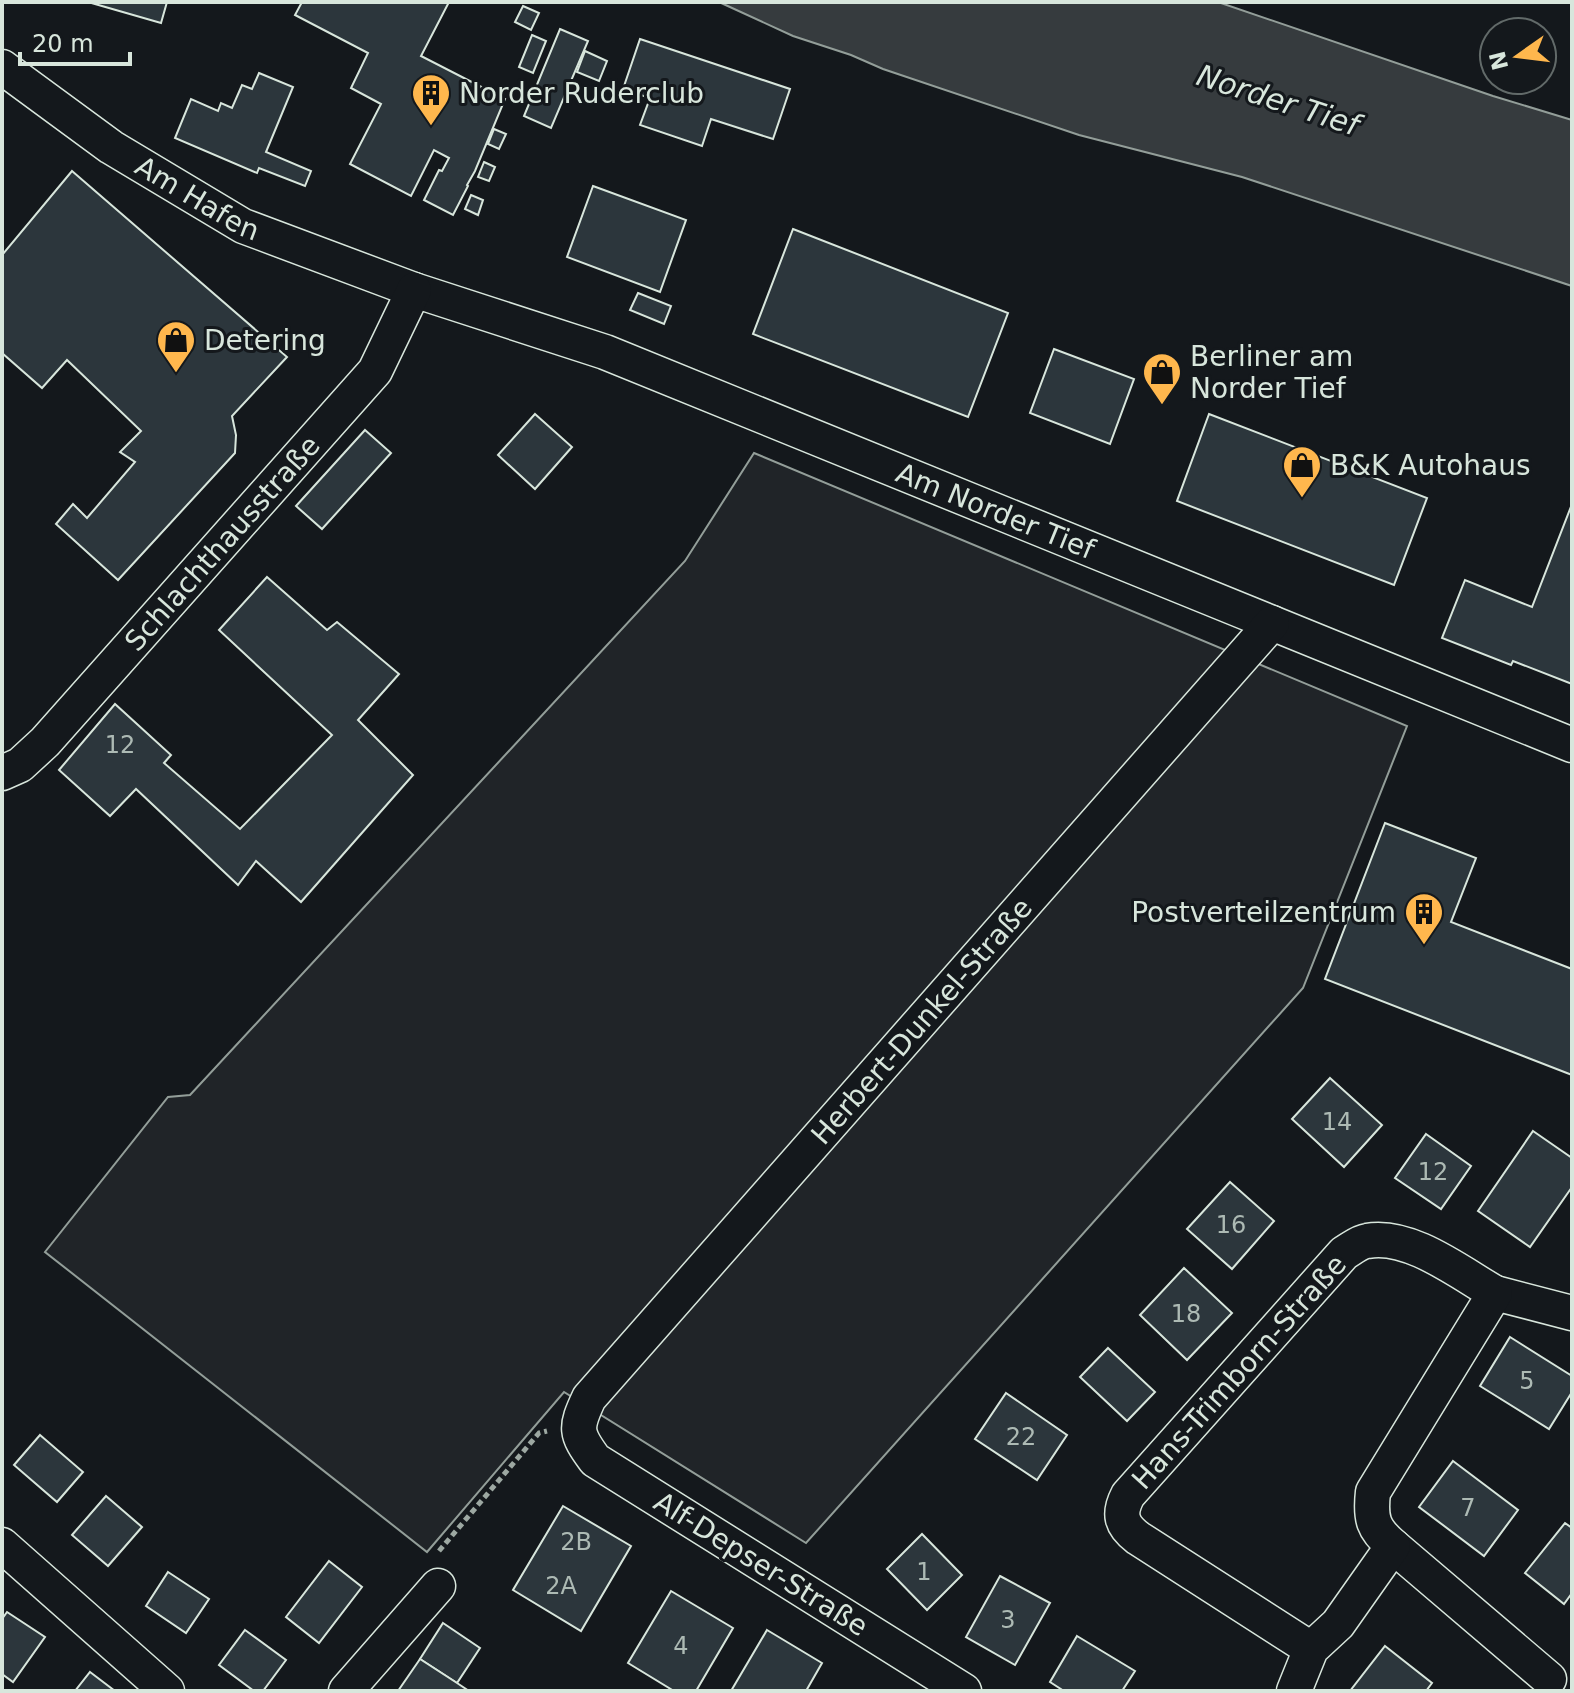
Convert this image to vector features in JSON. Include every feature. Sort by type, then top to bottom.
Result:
[{"type":"street","name":"Am Hafen","points":[[2,67],[111,147],[243,226],[414,290]]},
{"type":"street","name":"Am Norder Tief","points":[[414,290],[605,352],[1572,745]]},
{"type":"street","name":"Schlachthausstraße","points":[[2,773],[20,765],[45,742],[375,371],[414,290]]},
{"type":"street","name":"Herbert-Dunkel-Straße","points":[[578,1421],[589,1398],[1272,623]]},
{"type":"street","name":"Hans-Trimborn-Straße","points":[[1311,1649],[1127,1530],[1122,1518],[1128,1495],[1344,1253],[1365,1241],[1397,1240],[1430,1255],[1495,1293],[1572,1313]]},
{"type":"street","points":[[1495,1293],[1373,1492],[1371,1507],[1380,1535],[1549,1679]]},
{"type":"street","name":"Alf-Depser-Straße","points":[[578,1421],[582,1442],[595,1460],[964,1691]]},
{"type":"street","points":[[2,1545],[167,1691]]},
{"type":"street","points":[[1294,1691],[1311,1649],[1338,1624],[1393,1546]]},
{"type":"street","points":[[346,1691],[438,1586]]},
{"type":"path","points":[[438,1586],[434,1557],[539,1433],[578,1421]]},
{"type":"shaded area","points":[[754,453],[1407,726],[1303,988],[806,1543],[564,1392],[427,1552],[45,1252],[168,1097],[190,1095],[685,561]]},
{"type":"water","name":"Norder Tief","points":[[719,2],[1218,2],[1478,91],[1478,96],[1493,96],[1572,120],[1572,286],[1242,177],[1079,135],[793,36]]},
{"type":"building","points":[[88,2],[167,2],[161,23]]},
{"type":"building","name":"Norder Ruderclub","points":[[302,2],[449,2],[421,56],[505,99],[453,215],[424,200],[439,170],[442,171],[449,158],[434,150],[411,196],[350,164],[381,104],[351,88],[368,53],[295,15]]},
{"type":"building","points":[[523,6],[539,13],[531,30],[515,22]]},
{"type":"building","points":[[560,29],[588,41],[551,128],[524,116]]},
{"type":"building","points":[[532,35],[546,41],[533,73],[519,67]]},
{"type":"building","points":[[640,39],[790,89],[773,139],[711,119],[702,146],[640,125],[650,98],[623,89]]},
{"type":"building","points":[[585,51],[607,61],[599,81],[577,72]]},
{"type":"building","points":[[259,73],[293,87],[266,152],[311,171],[305,186],[259,168],[257,173],[175,138],[191,99],[218,111],[221,103],[232,108],[242,85],[252,89]]},
{"type":"building","points":[[494,129],[506,134],[499,149],[488,144]]},
{"type":"building","points":[[484,162],[495,167],[489,181],[478,177]]},
{"type":"building","name":"Detering","points":[[72,171],[287,357],[232,416],[236,435],[235,453],[118,580],[56,524],[73,504],[87,518],[135,462],[120,452],[141,431],[67,360],[42,388],[2,353],[2,255]]},
{"type":"building","points":[[593,186],[686,220],[660,292],[567,257]]},
{"type":"building","points":[[471,195],[483,200],[478,215],[465,209]]},
{"type":"building","points":[[793,229],[1008,313],[968,417],[753,334]]},
{"type":"building","points":[[638,293],[671,306],[664,324],[630,310]]},
{"type":"building","points":[[1054,349],[1134,379],[1110,444],[1030,413]]},
{"type":"building","points":[[535,414],[572,447],[535,489],[498,455]]},
{"type":"building","name":"B&K Autohaus","points":[[1209,414],[1427,498],[1394,585],[1177,501]]},
{"type":"building","points":[[365,430],[391,453],[322,529],[296,506]]},
{"type":"building","name":"B&K Autohaus","points":[[1572,504],[1572,684],[1513,661],[1511,665],[1442,638],[1465,580],[1532,607]]},
{"type":"building","points":[[267,577],[327,630],[337,622],[399,674],[358,720],[413,775],[301,902],[256,861],[238,885],[136,789],[110,816],[59,770],[115,704],[171,755],[164,763],[240,829],[332,735],[219,630]]},
{"type":"building","name":"Postverteilzentrum","points":[[1385,823],[1476,858],[1451,922],[1572,969],[1572,1075],[1325,979]]},
{"type":"building","points":[[1330,1078],[1382,1125],[1344,1167],[1292,1119]]},
{"type":"building","points":[[1533,1131],[1572,1158],[1572,1187],[1530,1247],[1478,1211]]},
{"type":"building","points":[[1426,1134],[1471,1166],[1441,1209],[1395,1178]]},
{"type":"building","points":[[1230,1182],[1274,1221],[1232,1269],[1187,1229]]},
{"type":"building","points":[[1184,1268],[1232,1313],[1187,1360],[1140,1315]]},
{"type":"building","points":[[1510,1337],[1572,1376],[1572,1392],[1549,1429],[1480,1386]]},
{"type":"building","points":[[1108,1348],[1155,1392],[1127,1421],[1080,1377]]},
{"type":"building","points":[[1006,1393],[1067,1435],[1037,1480],[975,1439]]},
{"type":"building","points":[[40,1435],[83,1472],[57,1502],[14,1465]]},
{"type":"building","points":[[1453,1461],[1518,1510],[1484,1556],[1419,1507]]},
{"type":"building","points":[[106,1496],[142,1527],[108,1566],[72,1535]]},
{"type":"building","points":[[563,1506],[631,1546],[581,1631],[513,1590]]},
{"type":"building","points":[[1565,1523],[1572,1528],[1572,1593],[1564,1604],[1525,1573]]},
{"type":"building","points":[[922,1534],[962,1575],[927,1610],[887,1569]]},
{"type":"building","points":[[329,1561],[362,1587],[319,1643],[286,1617]]},
{"type":"building","points":[[168,1572],[209,1599],[186,1633],[146,1606]]},
{"type":"building","points":[[1000,1576],[1050,1603],[1015,1665],[966,1637]]},
{"type":"building","points":[[671,1591],[733,1628],[696,1691],[674,1691],[628,1663]]},
{"type":"building","points":[[7,1612],[45,1637],[13,1682],[2,1674],[2,1619]]},
{"type":"building","points":[[443,1623],[480,1648],[457,1683],[420,1659]]},
{"type":"building","points":[[245,1630],[286,1660],[263,1691],[254,1691],[219,1665]]},
{"type":"building","points":[[767,1630],[822,1663],[806,1691],[731,1691]]},
{"type":"building","points":[[1077,1636],[1135,1671],[1122,1691],[1064,1691],[1050,1682]]},
{"type":"building","points":[[1385,1646],[1432,1683],[1426,1691],[1350,1691]]},
{"type":"building","points":[[420,1659],[457,1683],[469,1691],[398,1691]]},
{"type":"building","points":[[90,1672],[115,1691],[75,1691]]},
{"type":"place","name":"Norder Ruderclub","points":[[431,127]]},
{"type":"place","name":"Detering","points":[[176,374]]},
{"type":"place","name":"Berliner am Norder Tief","points":[[1162,406]]},
{"type":"place","name":"B&K Autohaus","points":[[1302,499]]},
{"type":"place","name":"Postverteilzentrum","points":[[1424,946]]}]
